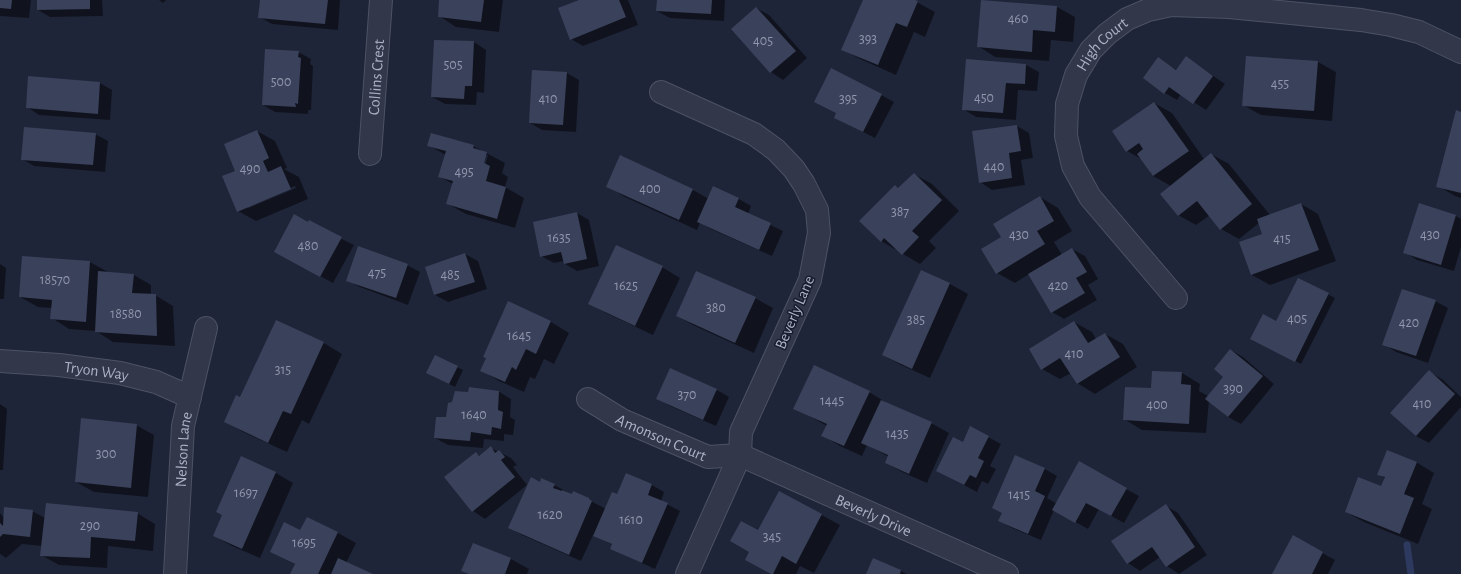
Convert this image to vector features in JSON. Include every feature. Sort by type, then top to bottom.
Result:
[{"type":"street","name":"Collins Crest","points":[[370,154],[381,0]]},
{"type":"street","name":"High Court","points":[[1176,298],[1090,197],[1073,166],[1066,136],[1067,104],[1076,74],[1091,50],[1106,34],[1127,19],[1148,10],[1171,5],[1230,8],[1361,20],[1420,32],[1461,52]]},
{"type":"street","name":"Beverly Lane","points":[[661,92],[754,134],[776,150],[794,169],[804,184],[817,210],[819,233],[810,280],[741,432],[740,455],[687,574]]},
{"type":"street","name":"Nelson Lane","points":[[175,574],[183,426],[206,328]]},
{"type":"street","name":"Tryon Way","points":[[0,360],[59,365],[120,373],[156,382],[190,396]]},
{"type":"street","name":"Amonson Court","points":[[588,399],[622,420],[708,457],[740,455]]},
{"type":"street","name":"Beverly Drive","points":[[740,455],[1008,574]]},
{"type":"building","points":[[0,0],[12,0],[11,9],[0,8]]},
{"type":"building","points":[[37,0],[90,0],[90,9],[37,10]]},
{"type":"building","points":[[260,0],[328,0],[325,24],[258,18]]},
{"type":"building","points":[[439,0],[484,0],[481,22],[438,17]]},
{"type":"building","points":[[579,0],[619,0],[626,17],[570,40],[558,8]]},
{"type":"building","points":[[657,0],[712,0],[711,14],[656,11]]},
{"type":"building","points":[[863,0],[918,1],[907,27],[896,23],[878,65],[841,50]]},
{"type":"building","points":[[981,0],[1057,6],[1055,32],[1033,30],[1032,52],[977,47]]},
{"type":"building","points":[[756,7],[796,51],[770,73],[731,29]]},
{"type":"building","points":[[434,40],[474,41],[472,86],[465,86],[464,99],[431,97]]},
{"type":"building","points":[[265,49],[299,51],[298,57],[301,58],[298,104],[295,103],[296,107],[262,105]]},
{"type":"building","points":[[1186,56],[1213,76],[1193,104],[1169,87],[1164,94],[1143,78],[1158,57],[1176,70]]},
{"type":"building","points":[[1246,56],[1318,61],[1314,111],[1242,106]]},
{"type":"building","points":[[966,59],[1026,64],[1025,84],[1006,83],[1003,113],[962,110]]},
{"type":"building","points":[[831,68],[882,94],[863,132],[834,118],[836,113],[814,102]]},
{"type":"building","points":[[532,70],[567,72],[563,125],[529,123]]},
{"type":"building","points":[[28,76],[100,82],[98,114],[26,108]]},
{"type":"building","points":[[1154,102],[1189,151],[1153,176],[1137,154],[1143,149],[1139,143],[1126,152],[1112,131]]},
{"type":"building","points":[[1456,110],[1461,112],[1461,193],[1436,187]]},
{"type":"building","points":[[1017,125],[1021,151],[1009,153],[1012,178],[979,183],[972,131]]},
{"type":"building","points":[[24,127],[96,133],[93,165],[21,160]]},
{"type":"building","points":[[257,130],[269,158],[263,161],[268,172],[281,166],[291,189],[237,212],[222,176],[235,171],[224,144]]},
{"type":"building","points":[[431,133],[474,145],[473,148],[487,152],[484,163],[490,166],[486,181],[506,187],[497,219],[446,204],[453,181],[438,177],[446,151],[427,146]]},
{"type":"building","points":[[1211,153],[1252,204],[1220,230],[1197,201],[1178,216],[1160,194]]},
{"type":"building","points":[[620,155],[693,189],[679,220],[606,187]]},
{"type":"building","points":[[914,173],[942,200],[912,231],[919,237],[902,255],[884,238],[881,242],[859,221],[895,185],[898,188]]},
{"type":"building","points":[[713,186],[739,198],[735,207],[771,223],[759,250],[697,222]]},
{"type":"building","points":[[1040,196],[1054,221],[1037,231],[1045,244],[996,274],[981,249],[1001,237],[993,224]]},
{"type":"building","points":[[1301,203],[1319,250],[1251,275],[1239,242],[1262,234],[1257,219]]},
{"type":"building","points":[[1419,203],[1456,215],[1441,265],[1403,253]]},
{"type":"building","points":[[577,212],[587,259],[564,264],[561,252],[540,257],[533,222]]},
{"type":"building","points":[[294,214],[342,237],[320,277],[274,252]]},
{"type":"building","points":[[616,245],[663,266],[635,326],[588,304]]},
{"type":"building","points":[[358,246],[408,264],[396,298],[346,281]]},
{"type":"building","points":[[1072,248],[1087,272],[1076,278],[1085,293],[1051,313],[1028,274]]},
{"type":"building","points":[[465,253],[475,282],[434,295],[425,267]]},
{"type":"building","points":[[22,256],[90,261],[86,322],[50,319],[52,300],[19,297]]},
{"type":"building","points":[[921,270],[950,283],[912,369],[882,355]]},
{"type":"building","points":[[98,271],[134,274],[132,293],[156,294],[157,336],[95,332]]},
{"type":"building","points":[[696,271],[756,297],[735,343],[676,316]]},
{"type":"building","points":[[1298,278],[1329,293],[1295,362],[1250,339],[1263,314],[1276,321]]},
{"type":"building","points":[[1402,289],[1436,300],[1416,356],[1382,345]]},
{"type":"building","points":[[508,301],[551,321],[536,354],[526,349],[516,370],[512,367],[505,382],[480,371],[486,358],[483,357]]},
{"type":"building","points":[[276,320],[324,342],[291,414],[283,411],[268,443],[224,422],[236,395],[240,397]]},
{"type":"building","points":[[1074,321],[1088,343],[1105,333],[1120,357],[1077,384],[1060,358],[1041,370],[1029,349]]},
{"type":"building","points":[[1230,349],[1263,376],[1228,417],[1205,399],[1223,377],[1214,369]]},
{"type":"building","points":[[435,355],[458,366],[449,384],[426,373]]},
{"type":"building","points":[[814,365],[870,391],[844,446],[821,436],[827,424],[793,409]]},
{"type":"building","points":[[670,368],[717,389],[703,420],[656,399]]},
{"type":"building","points":[[1429,370],[1455,394],[1416,436],[1390,413]]},
{"type":"building","points":[[1152,371],[1182,372],[1181,384],[1191,385],[1189,424],[1123,420],[1125,387],[1151,388]]},
{"type":"building","points":[[469,387],[499,391],[498,410],[503,412],[501,429],[492,427],[491,435],[471,432],[470,441],[434,438],[436,417],[446,417],[448,403],[452,402],[455,391],[468,392]]},
{"type":"building","points":[[881,400],[932,422],[909,474],[885,463],[888,455],[861,443]]},
{"type":"building","points":[[81,418],[137,424],[131,488],[75,482]]},
{"type":"building","points":[[970,426],[989,436],[978,458],[984,461],[976,478],[970,475],[964,485],[936,471],[953,437],[963,442]]},
{"type":"building","points":[[491,446],[495,453],[499,450],[505,457],[501,460],[515,477],[472,512],[444,477],[476,452],[479,456]]},
{"type":"building","points":[[1387,450],[1417,462],[1404,494],[1414,498],[1400,534],[1345,512],[1358,477],[1381,486],[1385,477],[1377,475]]},
{"type":"building","points":[[1015,455],[1045,468],[1035,491],[1045,496],[1028,534],[998,521],[1002,513],[992,508]]},
{"type":"building","points":[[241,456],[276,472],[242,549],[213,536],[222,515],[216,512]]},
{"type":"building","points":[[1079,461],[1127,488],[1111,516],[1086,503],[1075,523],[1052,510]]},
{"type":"building","points":[[626,473],[652,484],[648,495],[668,503],[642,563],[610,549],[612,544],[593,536],[612,492],[617,494]]},
{"type":"building","points":[[531,477],[540,482],[541,478],[555,484],[553,488],[572,494],[573,491],[589,498],[592,501],[569,555],[508,528]]},
{"type":"building","points":[[779,491],[822,514],[796,564],[782,556],[773,574],[771,574],[745,560],[749,552],[730,541],[741,521],[758,530]]},
{"type":"building","points":[[46,503],[138,512],[135,541],[91,537],[90,558],[40,556]]},
{"type":"building","points":[[1166,504],[1195,547],[1166,567],[1152,547],[1127,564],[1111,541]]},
{"type":"building","points":[[4,507],[33,510],[30,537],[3,534],[0,537],[0,523],[3,526]]},
{"type":"building","points":[[307,517],[338,532],[318,574],[290,574],[295,564],[270,552],[284,522],[300,530]]},
{"type":"building","points":[[1293,535],[1323,552],[1312,574],[1272,574]]},
{"type":"building","points":[[473,543],[511,558],[505,574],[469,574],[461,571]]},
{"type":"building","points":[[338,558],[373,574],[331,574]]},
{"type":"building","points":[[873,558],[901,570],[900,574],[866,574]]},
{"type":"waterway","points":[[1407,545],[1411,574]]}]
